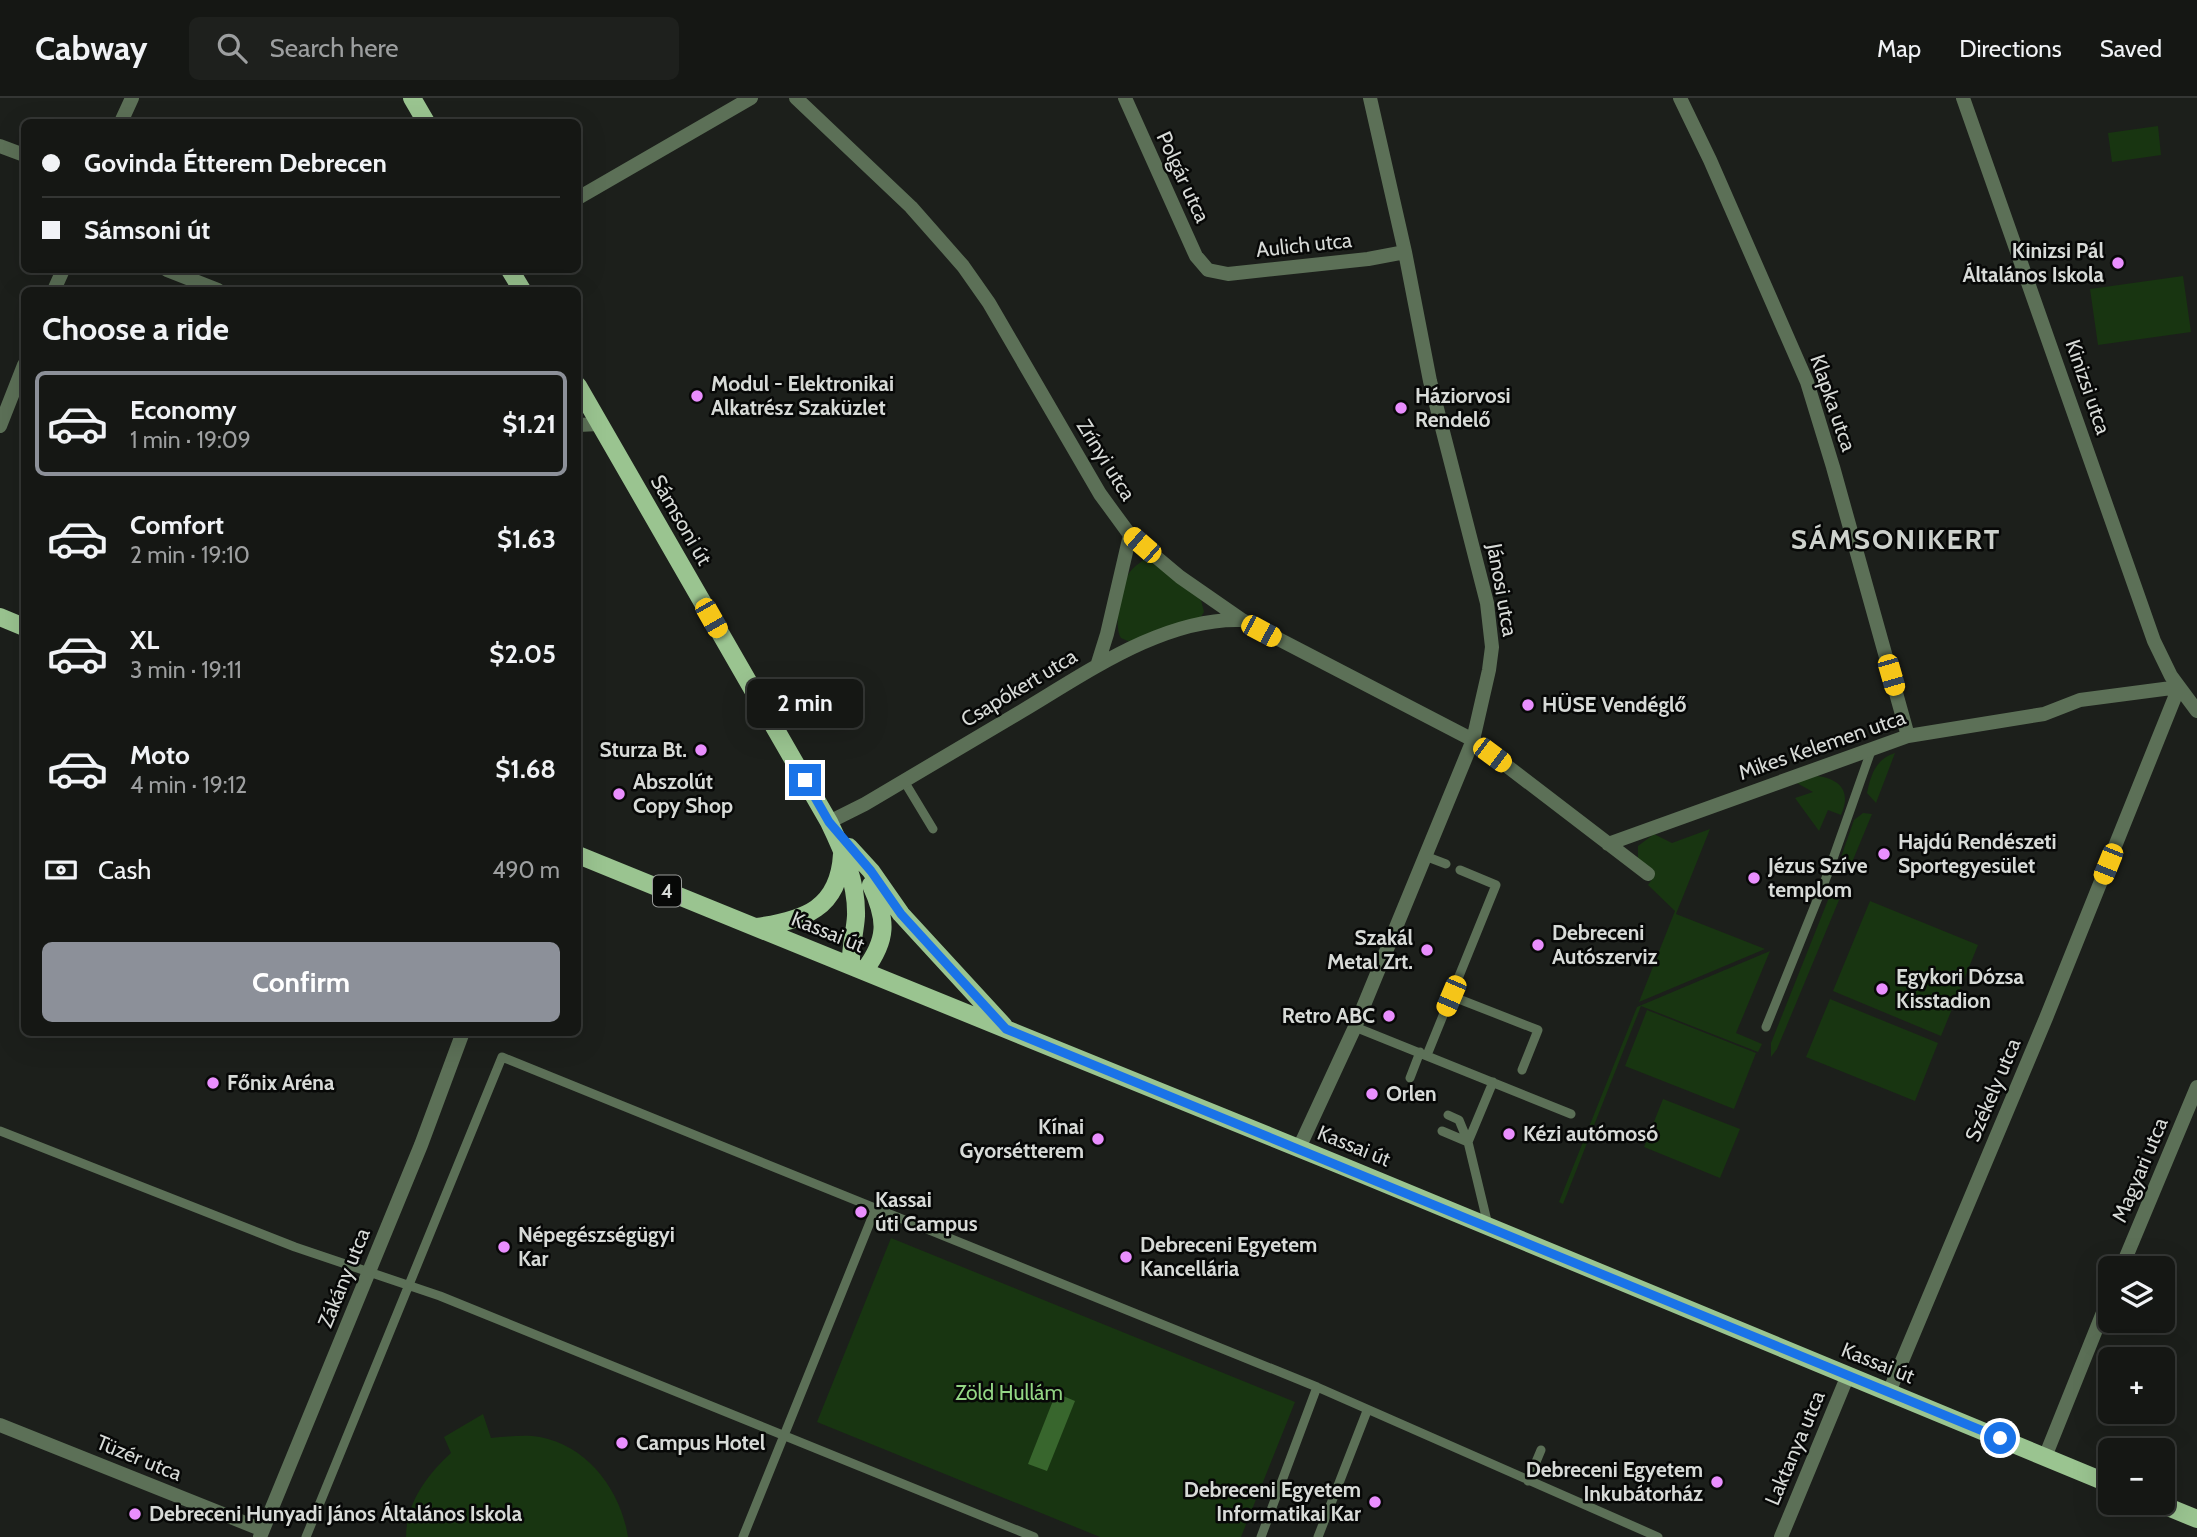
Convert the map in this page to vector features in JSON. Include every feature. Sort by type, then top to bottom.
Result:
[{"type":"main road","points":[[412,98],[424,119]]},
{"type":"main road","name":"Sámsoni út","points":[[581,391],[829,822],[871,885],[884,920],[883,935],[877,951],[858,968]]},
{"type":"main road","points":[[0,617],[21,626]]},
{"type":"main road","points":[[756,927],[799,918],[820,907],[834,888],[846,849],[871,871],[901,914],[1006,1029]]},
{"type":"main road","name":"Sámsoni út","points":[[846,849],[856,904],[858,968]]},
{"type":"main road","name":"Kassai út","points":[[581,856],[1299,1148],[2098,1479]]},
{"type":"main road","points":[[2175,1510],[2197,1519]]},
{"type":"street","points":[[122,119],[132,98]]},
{"type":"street","points":[[581,196],[751,98]]},
{"type":"street","name":"Zrínyi utca","points":[[796,98],[911,207],[963,266],[989,303],[1100,494],[1130,535],[1180,578],[1242,621],[1472,740]]},
{"type":"street","name":"Polgár utca","points":[[1125,98],[1196,256],[1208,270]]},
{"type":"street","name":"Jánosi utca","points":[[1299,1148],[1355,1027],[1472,740],[1492,648],[1490,625],[1461,498],[1430,381],[1370,98]]},
{"type":"street","name":"Klapka utca","points":[[1680,98],[1710,160],[1807,383],[1908,736]]},
{"type":"street","name":"Kinizsi utca","points":[[1964,98],[2154,641],[2164,664],[2197,711]]},
{"type":"street","points":[[0,146],[21,154]]},
{"type":"street","name":"Aulich utca","points":[[1208,270],[1228,274],[1405,253]]},
{"type":"street","points":[[175,273],[210,287]]},
{"type":"street","points":[[0,426],[21,373]]},
{"type":"street","points":[[581,425],[599,424]]},
{"type":"street","points":[[1097,666],[1130,535]]},
{"type":"street","name":"Csapókert utca","points":[[829,822],[865,804],[1097,666],[1136,646],[1214,621],[1242,621]]},
{"type":"street","name":"Mikes Kelemen utca","points":[[1608,844],[1908,736],[2044,713],[2080,700],[2179,687]]},
{"type":"street","name":"Székely utca","points":[[1889,1392],[2046,1018],[2179,687]]},
{"type":"street","points":[[1472,740],[1648,874]]},
{"type":"street","name":"Zákány utca","points":[[262,1533],[421,1145],[462,1036]]},
{"type":"street","name":"Magyari utca","points":[[2126,1256],[2197,1087]]},
{"type":"street","points":[[2045,1457],[2098,1325]]},
{"type":"street","name":"Laktanya utca","points":[[1781,1537],[1848,1376]]},
{"type":"street","name":"Tüzér utca","points":[[0,1425],[262,1533]]},
{"type":"lane","points":[[1766,1027],[1828,873],[1871,751]]},
{"type":"lane","points":[[904,781],[933,830]]},
{"type":"lane","points":[[1425,856],[1446,864]]},
{"type":"lane","points":[[1410,1078],[1451,996],[1496,885],[1460,870]]},
{"type":"lane","points":[[1451,996],[1538,1030],[1522,1070]]},
{"type":"lane","points":[[1355,1027],[1571,1114]]},
{"type":"lane","points":[[306,1537],[502,1058],[1317,1387],[1658,1537]]},
{"type":"lane","points":[[1468,1142],[1493,1082]]},
{"type":"lane","points":[[1448,1115],[1459,1120],[1468,1142],[1488,1227]]},
{"type":"lane","points":[[0,1131],[283,1242],[409,1285],[1034,1537]]},
{"type":"lane","points":[[1442,1131],[1468,1142]]},
{"type":"lane","points":[[743,1537],[876,1210]]},
{"type":"lane","points":[[1261,1537],[1317,1387]]},
{"type":"lane","points":[[1318,1537],[1367,1411]]},
{"type":"lane","points":[[1528,1481],[1541,1450]]},
{"type":"green space","points":[[2158,126],[2161,155],[2112,162],[2108,133]]},
{"type":"green space","points":[[2183,276],[2191,332],[2098,345],[2090,289]]},
{"type":"green space","points":[[1145,559],[1149,559],[1201,600],[1204,612],[1199,620],[1130,642],[1121,638],[1119,632],[1119,607],[1128,575]]},
{"type":"green space","points":[[1895,753],[1876,803],[1867,793],[1873,774],[1883,759]]},
{"type":"green space","points":[[1817,776],[1838,784],[1845,800],[1841,815],[1828,810],[1819,831],[1795,798],[1813,792],[1795,782]]},
{"type":"green space","points":[[1863,813],[1872,814],[1848,872],[1840,860],[1854,820]]},
{"type":"green space","points":[[1710,829],[1676,914],[1765,949],[1639,1002],[1675,911],[1648,885],[1655,875],[1638,859],[1638,846],[1654,834],[1672,843]]},
{"type":"green space","points":[[1838,887],[1844,888],[1777,1049],[1771,1057],[1771,1043],[1830,895]]},
{"type":"green space","points":[[1870,901],[1978,945],[1941,1036],[1833,991]]},
{"type":"green space","points":[[1770,951],[1736,1033],[1762,1044],[1758,1052],[1641,1006],[1563,1204],[1559,1202],[1637,1007]]},
{"type":"green space","points":[[1830,999],[1938,1043],[1915,1101],[1806,1057]]},
{"type":"green space","points":[[1647,1010],[1756,1053],[1734,1109],[1625,1066]]},
{"type":"green space","points":[[1663,1099],[1740,1129],[1720,1178],[1644,1147]]},
{"type":"green space","name":"Zöld Hullám","points":[[891,1238],[1295,1402],[1241,1537],[1100,1537],[817,1422]]},
{"type":"green space","points":[[483,1414],[491,1438],[540,1437],[557,1442],[587,1460],[610,1488],[618,1503],[628,1537],[406,1537],[414,1501],[426,1480],[451,1453],[444,1437]]},
{"type":"shaded area","points":[[1056,1393],[1075,1401],[1047,1471],[1028,1464]]},
{"type":"place","name":"Kinizsi Pál Általános Iskola","points":[[2118,263]]},
{"type":"place","name":"Modul - Elektronikai Alkatrész Szaküzlet","points":[[697,396]]},
{"type":"place","name":"Háziorvosi Rendelő","points":[[1401,408]]},
{"type":"place","name":"HÜSE Vendéglő","points":[[1528,705]]},
{"type":"place","name":"Sturza Bt.","points":[[701,750]]},
{"type":"place","name":"Abszolút Copy Shop","points":[[619,794]]},
{"type":"place","name":"Hajdú Rendészeti Sportegyesület","points":[[1884,854]]},
{"type":"place","name":"Jézus Szíve templom","points":[[1754,878]]},
{"type":"place","name":"Debreceni Autószerviz","points":[[1538,945]]},
{"type":"place","name":"Szakál Metal Zrt.","points":[[1427,950]]},
{"type":"place","name":"Egykori Dózsa Kisstadion","points":[[1882,989]]},
{"type":"place","name":"Retro ABC","points":[[1389,1016]]},
{"type":"place","name":"Főnix Aréna","points":[[213,1083]]},
{"type":"place","name":"Orlen","points":[[1372,1094]]},
{"type":"place","name":"Kézi autómosó","points":[[1509,1134]]},
{"type":"place","name":"Kínai Gyorsétterem","points":[[1098,1139]]},
{"type":"place","name":"Kassai úti Campus","points":[[861,1212]]},
{"type":"place","name":"Népegészségügyi Kar","points":[[504,1247]]},
{"type":"place","name":"Debreceni Egyetem Kancellária","points":[[1126,1257]]},
{"type":"place","name":"Campus Hotel","points":[[622,1443]]},
{"type":"place","name":"Debreceni Egyetem Inkubátorház","points":[[1717,1482]]},
{"type":"place","name":"Debreceni Egyetem Informatikai Kar","points":[[1375,1502]]},
{"type":"place","name":"Debreceni Hunyadi János Általános Iskola","points":[[135,1514]]},
{"type":"district","name":"SÁMSONIKERT","points":[[1896,539]]},
{"type":"route","points":[[805,780],[829,822],[863,860],[901,914],[1006,1029],[2000,1438]]}]
